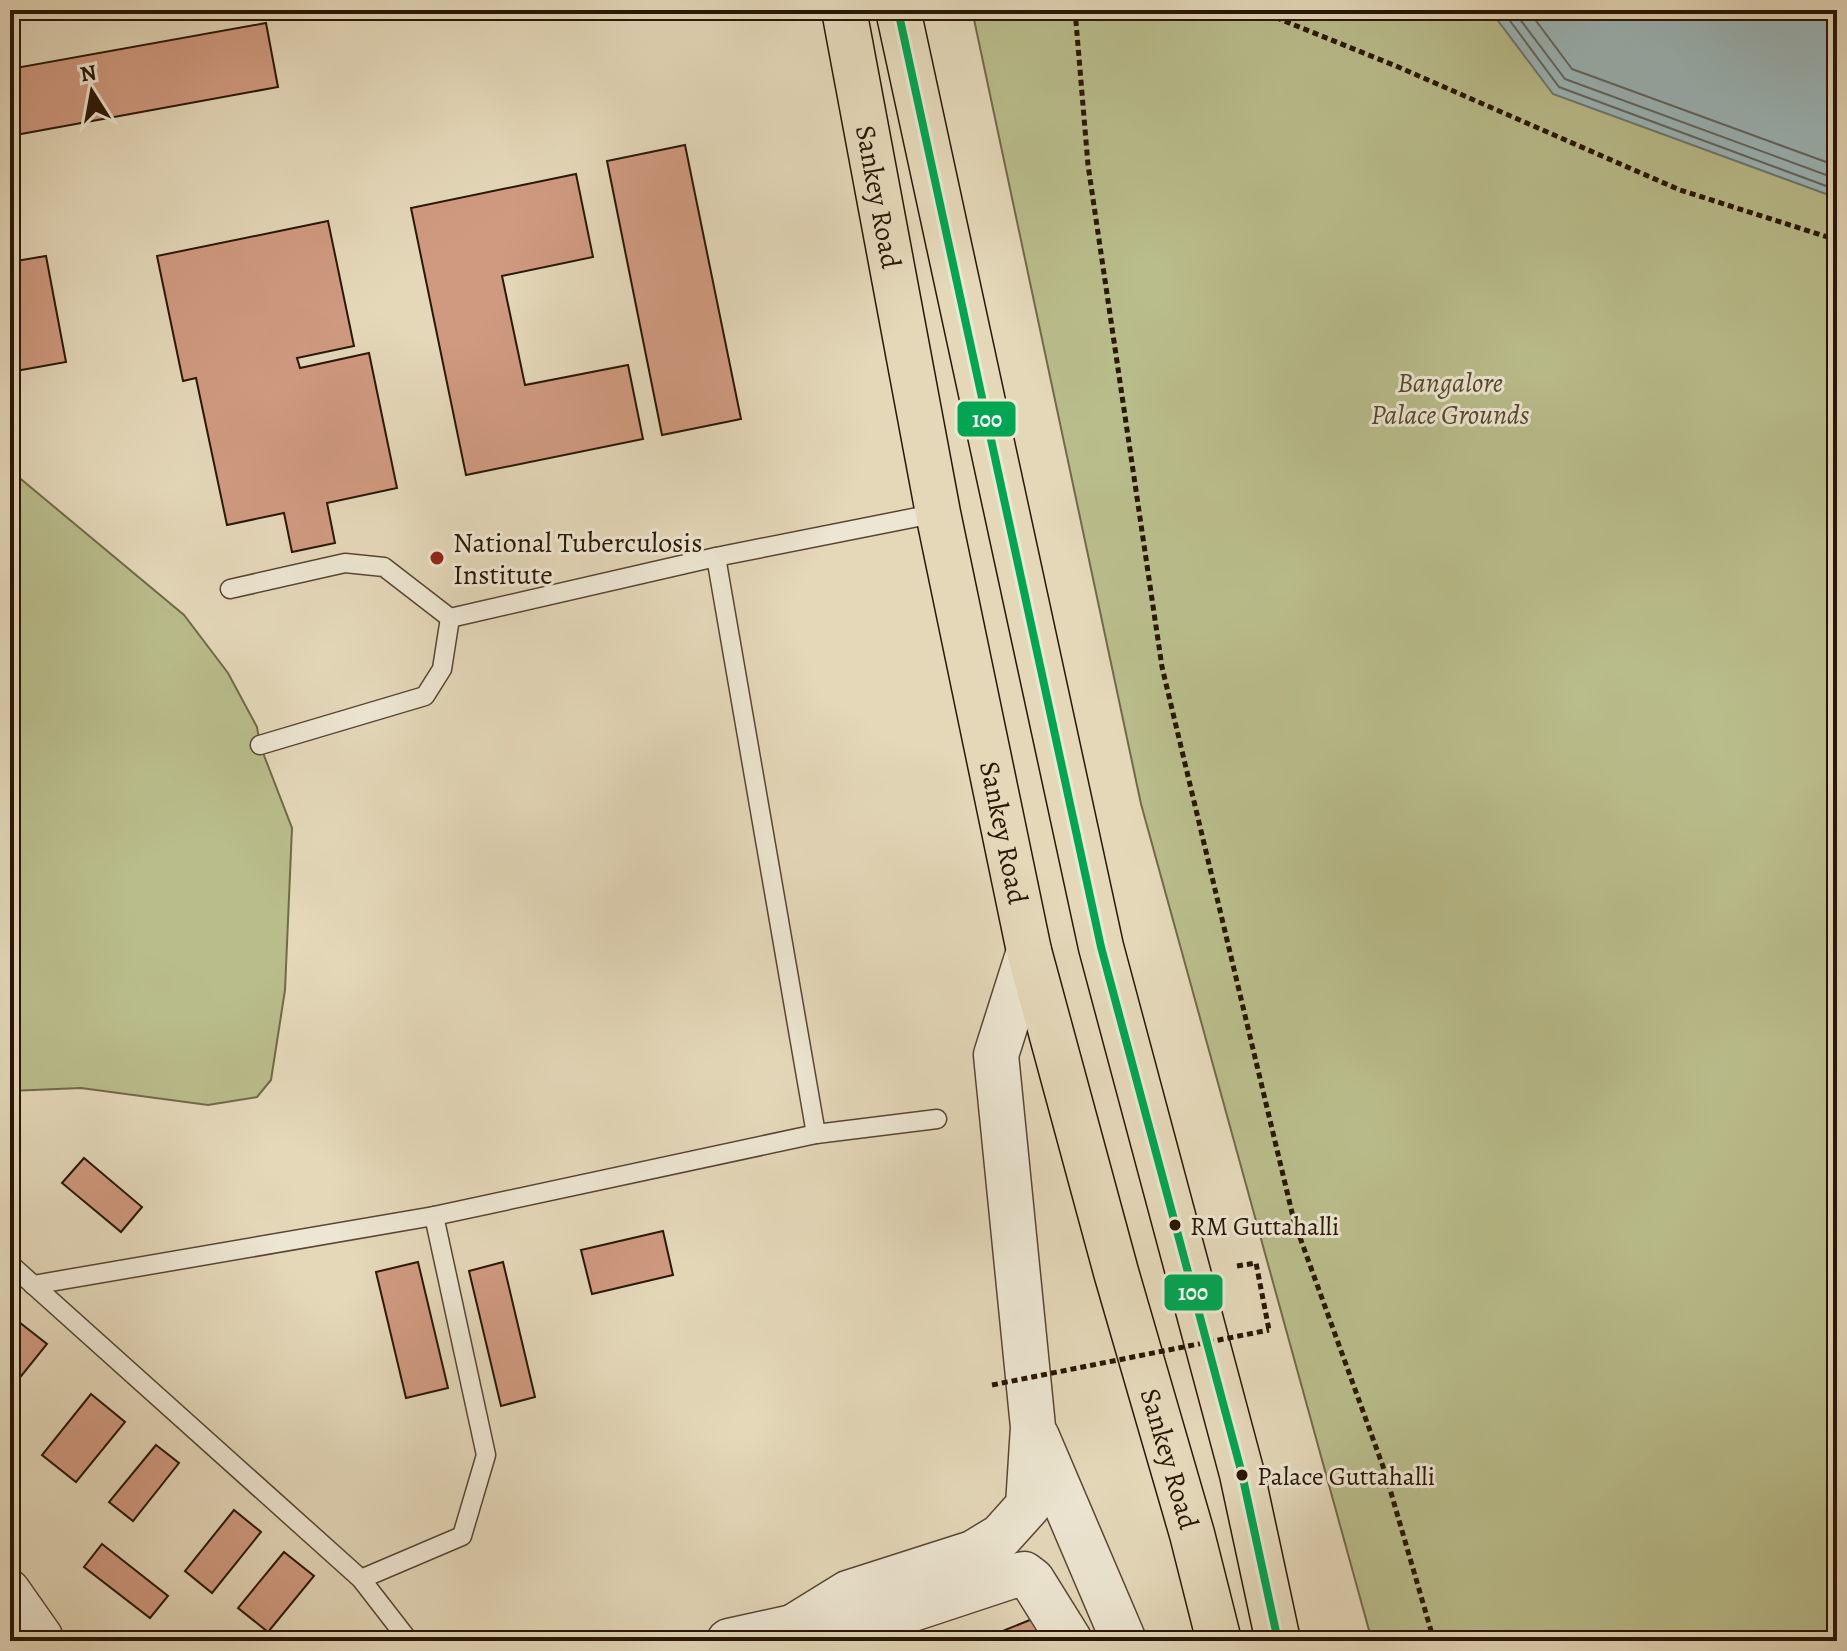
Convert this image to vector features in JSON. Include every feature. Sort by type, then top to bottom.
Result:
[{"type":"main road","name":"Sankey Road","points":[[844,10],[938,513],[1029,951],[1219,1641]]},
{"type":"main road","name":"Sankey Road","points":[[898,10],[1101,947],[1242,1474],[1278,1641]]},
{"type":"street","points":[[765,1635],[848,1593],[973,1553],[1001,1536],[1028,1506],[1033,1427],[996,1055],[1029,951]]},
{"type":"street","points":[[1033,1427],[1124,1641]]},
{"type":"street","points":[[765,1635],[861,1626],[1024,1574],[1032,1580],[1070,1641]]},
{"type":"street","points":[[10,1589],[43,1636],[31,1641]]},
{"type":"lane","points":[[450,618],[716,557],[938,513]]},
{"type":"lane","points":[[716,557],[816,1134]]},
{"type":"lane","points":[[230,589],[345,563],[384,567],[450,618]]},
{"type":"lane","points":[[260,745],[425,696],[442,669],[450,618]]},
{"type":"lane","points":[[33,1285],[434,1216],[816,1134],[937,1119]]},
{"type":"lane","points":[[361,1579],[462,1536],[486,1455],[434,1216]]},
{"type":"lane","points":[[10,1264],[361,1579],[409,1641]]},
{"type":"path","points":[[1075,10],[1088,165],[1162,667],[1294,1221],[1385,1472],[1434,1641]]},
{"type":"path","points":[[1257,10],[1396,66],[1680,190],[1837,240]]},
{"type":"path","points":[[992,1385],[1269,1330],[1256,1263],[1237,1266]]},
{"type":"green space","name":"Bangalore Palace Grounds","points":[[972,10],[1837,10],[1837,1641],[1372,1641],[1141,804]]},
{"type":"green space","points":[[10,470],[184,615],[228,673],[257,727],[260,745],[292,828],[285,990],[271,1080],[257,1097],[208,1105],[81,1088],[10,1091]]},
{"type":"water","points":[[1494,10],[1837,10],[1837,198],[1553,94],[1496,18]]},
{"type":"building","points":[[266,23],[278,87],[10,136],[10,69]]},
{"type":"building","points":[[685,145],[741,419],[662,435],[607,161]]},
{"type":"building","points":[[576,174],[593,257],[502,276],[525,385],[628,365],[643,439],[466,475],[411,208]]},
{"type":"building","points":[[328,221],[354,346],[297,358],[300,368],[369,353],[397,488],[327,503],[335,543],[292,552],[284,513],[227,525],[196,378],[183,381],[157,256]]},
{"type":"building","points":[[46,256],[66,362],[10,372],[10,262]]},
{"type":"building","points":[[84,1158],[142,1207],[121,1232],[62,1183]]},
{"type":"building","points":[[663,1231],[673,1275],[592,1294],[581,1250]]},
{"type":"building","points":[[418,1262],[448,1388],[406,1398],[376,1272]]},
{"type":"building","points":[[503,1262],[535,1397],[501,1406],[469,1271]]},
{"type":"building","points":[[19,1322],[47,1344],[10,1390],[10,1333]]},
{"type":"building","points":[[91,1394],[125,1422],[76,1482],[42,1455]]},
{"type":"building","points":[[156,1445],[179,1463],[133,1521],[109,1502]]},
{"type":"building","points":[[234,1510],[261,1532],[212,1593],[185,1571]]},
{"type":"building","points":[[102,1544],[168,1596],[150,1618],[84,1567]]},
{"type":"building","points":[[284,1552],[314,1576],[268,1632],[238,1608]]},
{"type":"building","points":[[1042,1615],[1052,1641],[978,1641]]},
{"type":"transit line","name":"100","points":[[898,10],[1101,947],[1242,1474],[1278,1641]]},
{"type":"place","name":"National Tuberculosis Institute","points":[[437,558]]},
{"type":"place","name":"RM Guttahalli","points":[[1175,1225]]},
{"type":"place","name":"Palace Guttahalli","points":[[1242,1475]]}]
